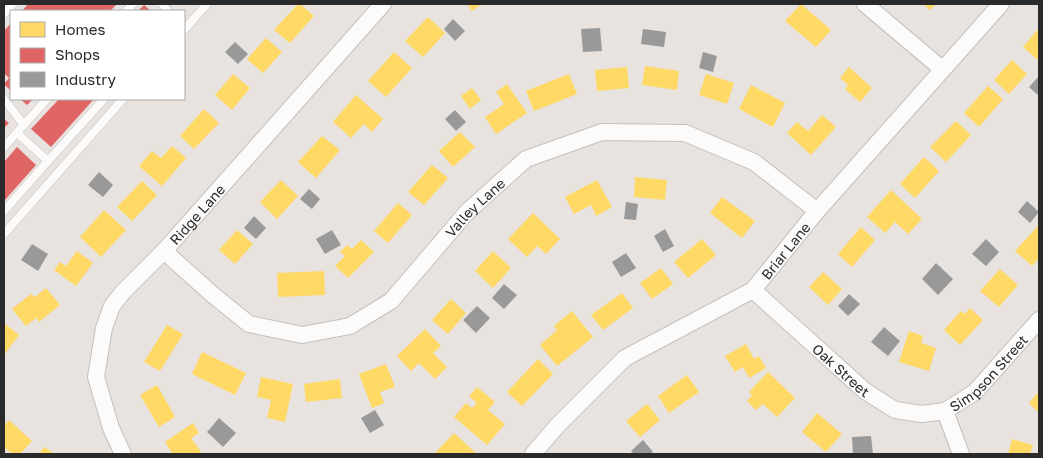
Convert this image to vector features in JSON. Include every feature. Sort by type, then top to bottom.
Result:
[{"type":"street","name":"Ridge Lane","points":[[124,454],[111,428],[96,377],[104,328],[112,306],[123,292],[164,251],[383,4]]},
{"type":"street","points":[[865,4],[942,70]]},
{"type":"street","name":"Briar Lane","points":[[533,454],[557,426],[625,358],[752,290],[817,211],[1001,4]]},
{"type":"street","name":"Valley Lane","points":[[164,251],[249,324],[302,335],[350,326],[391,301],[467,212],[526,159],[602,132],[685,133],[754,162],[817,211]]},
{"type":"street","name":"Oak Street","points":[[752,290],[864,391],[895,410],[922,414],[945,411]]},
{"type":"street","name":"Simpson Street","points":[[961,454],[945,411],[975,392],[1039,320]]},
{"type":"lane","points":[[4,14],[13,4]]},
{"type":"lane","points":[[185,29],[207,4]]},
{"type":"lane","points":[[4,99],[24,125]]},
{"type":"lane","points":[[4,147],[46,100]]},
{"type":"lane","points":[[4,211],[103,100]]},
{"type":"lane","points":[[4,234],[122,100]]},
{"type":"lane","points":[[17,133],[48,161]]},
{"type":"building: Homes","points":[[298,4],[314,16],[290,43],[274,30]]},
{"type":"building: Homes","points":[[467,4],[482,4],[472,11]]},
{"type":"building: Homes","points":[[801,4],[831,30],[816,47],[785,21]]},
{"type":"building: Homes","points":[[923,4],[936,4],[930,10]]},
{"type":"building: Homes","points":[[428,17],[445,33],[423,57],[405,41]]},
{"type":"building: Homes","points":[[1039,28],[1039,61],[1023,47]]},
{"type":"building: Homes","points":[[266,38],[282,52],[263,73],[247,59]]},
{"type":"building: Homes","points":[[394,52],[412,68],[386,97],[368,81]]},
{"type":"building: Homes","points":[[1012,60],[1027,74],[1009,94],[994,80]]},
{"type":"building: Homes","points":[[645,66],[679,71],[677,90],[642,85]]},
{"type":"building: Homes","points":[[627,67],[629,88],[597,91],[595,70]]},
{"type":"building: Homes","points":[[849,67],[872,88],[860,102],[845,89],[848,85],[840,78]]},
{"type":"building: Homes","points":[[233,74],[250,88],[232,110],[215,95]]},
{"type":"building: Homes","points":[[569,74],[577,94],[534,111],[526,91]]},
{"type":"building: Homes","points":[[706,74],[734,83],[727,104],[699,95]]},
{"type":"building: Homes","points":[[507,84],[527,113],[496,134],[485,117],[504,104],[496,92]]},
{"type":"building: Homes","points":[[751,85],[785,103],[773,127],[739,109]]},
{"type":"building: Homes","points":[[988,86],[1003,99],[979,127],[964,113]]},
{"type":"building: Homes","points":[[472,88],[481,100],[470,109],[461,96]]},
{"type":"building: Homes","points":[[356,95],[383,119],[372,132],[364,124],[351,138],[333,122]]},
{"type":"building: Homes","points":[[204,109],[219,123],[194,149],[180,136]]},
{"type":"building: Homes","points":[[822,115],[836,127],[811,155],[787,133],[797,122],[808,131]]},
{"type":"building: Homes","points":[[956,121],[971,135],[946,162],[930,147]]},
{"type":"building: Homes","points":[[460,132],[475,147],[453,167],[439,151]]},
{"type":"building: Homes","points":[[322,136],[340,150],[316,178],[298,162]]},
{"type":"building: Homes","points":[[172,146],[186,158],[162,186],[139,166],[152,151],[161,158]]},
{"type":"building: Homes","points":[[924,157],[939,171],[915,198],[900,184]]},
{"type":"building: Homes","points":[[432,165],[448,178],[424,205],[408,192]]},
{"type":"building: Homes","points":[[635,177],[667,180],[665,200],[634,197]]},
{"type":"building: Homes","points":[[281,180],[298,196],[277,219],[260,202]]},
{"type":"building: Homes","points":[[597,180],[612,207],[596,216],[591,205],[574,214],[565,197]]},
{"type":"building: Homes","points":[[142,181],[157,195],[132,221],[117,207]]},
{"type":"building: Homes","points":[[891,190],[922,219],[908,234],[895,222],[885,233],[867,217]]},
{"type":"building: Homes","points":[[722,197],[755,221],[742,238],[710,213]]},
{"type":"building: Homes","points":[[398,203],[412,215],[388,243],[374,231]]},
{"type":"building: Homes","points":[[104,210],[126,230],[101,257],[80,237]]},
{"type":"building: Homes","points":[[533,213],[560,239],[546,254],[537,246],[527,257],[508,239]]},
{"type":"building: Homes","points":[[1038,226],[1039,258],[1032,266],[1015,251]]},
{"type":"building: Homes","points":[[861,227],[875,240],[852,267],[838,254]]},
{"type":"building: Homes","points":[[237,230],[253,244],[235,264],[219,250]]},
{"type":"building: Homes","points":[[702,239],[716,255],[688,278],[674,262]]},
{"type":"building: Homes","points":[[361,240],[374,252],[348,278],[335,266],[345,256],[340,252],[347,245],[352,249]]},
{"type":"building: Homes","points":[[77,251],[93,263],[76,286],[54,270],[60,262],[66,266]]},
{"type":"building: Homes","points":[[493,251],[511,268],[493,288],[475,271]]},
{"type":"building: Homes","points":[[661,268],[673,284],[652,299],[640,283]]},
{"type":"building: Homes","points":[[1000,269],[1018,285],[999,307],[980,291]]},
{"type":"building: Homes","points":[[324,271],[325,295],[278,297],[277,273]]},
{"type":"building: Homes","points":[[823,272],[842,289],[828,305],[809,287]]},
{"type":"building: Homes","points":[[46,288],[60,305],[39,322],[36,318],[26,326],[12,309],[31,294],[35,297]]},
{"type":"building: Homes","points":[[622,293],[633,308],[603,330],[591,315]]},
{"type":"building: Homes","points":[[451,299],[466,313],[448,334],[432,320]]},
{"type":"building: Homes","points":[[970,308],[983,320],[960,345],[944,330],[961,311],[965,314]]},
{"type":"building: Homes","points":[[572,311],[593,337],[557,366],[540,345],[557,330],[554,326]]},
{"type":"building: Homes","points":[[4,323],[19,335],[4,355]]},
{"type":"building: Homes","points":[[167,325],[183,334],[160,371],[144,362]]},
{"type":"building: Homes","points":[[425,329],[441,346],[433,353],[447,367],[435,379],[419,363],[411,371],[397,356]]},
{"type":"building: Homes","points":[[909,331],[923,336],[921,343],[936,348],[929,371],[899,362]]},
{"type":"building: Homes","points":[[746,344],[754,359],[759,356],[766,368],[749,378],[743,367],[735,372],[725,356]]},
{"type":"building: Homes","points":[[202,352],[246,373],[235,395],[192,374]]},
{"type":"building: Homes","points":[[538,359],[553,374],[522,406],[507,392]]},
{"type":"building: Homes","points":[[386,364],[395,387],[380,392],[384,403],[372,408],[359,374]]},
{"type":"building: Homes","points":[[768,372],[795,398],[777,417],[763,404],[756,410],[747,401],[752,395],[749,392]]},
{"type":"building: Homes","points":[[687,375],[699,392],[669,413],[658,396]]},
{"type":"building: Homes","points":[[261,377],[293,384],[285,422],[267,418],[271,400],[257,397]]},
{"type":"building: Homes","points":[[340,379],[342,398],[306,402],[304,384]]},
{"type":"building: Homes","points":[[157,385],[175,417],[159,427],[140,395]]},
{"type":"building: Homes","points":[[477,387],[495,402],[488,410],[505,424],[487,445],[454,417],[466,403],[472,408],[477,403],[469,396]]},
{"type":"building: Homes","points":[[1039,391],[1039,413],[1029,403]]},
{"type":"building: Homes","points":[[647,404],[660,420],[640,437],[626,421]]},
{"type":"building: Homes","points":[[817,413],[842,434],[826,452],[802,432]]},
{"type":"building: Homes","points":[[9,420],[32,441],[20,454],[12,454],[4,447],[4,426]]},
{"type":"building: Homes","points":[[193,423],[199,433],[191,438],[201,452],[198,454],[173,454],[165,442]]},
{"type":"building: Homes","points":[[454,433],[477,454],[434,454]]},
{"type":"building: Homes","points":[[1012,439],[1033,445],[1030,454],[1008,454]]},
{"type":"building: Homes","points":[[44,447],[55,454],[39,454]]},
{"type":"building: Shops","points":[[28,4],[117,4],[111,10],[23,10]]},
{"type":"building: Shops","points":[[144,5],[150,10],[139,10]]},
{"type":"building: Shops","points":[[10,24],[10,90],[4,84],[9,78],[4,73],[4,31]]},
{"type":"building: Shops","points":[[21,100],[32,100],[27,105]]},
{"type":"building: Shops","points":[[58,100],[93,100],[51,147],[31,129]]},
{"type":"building: Shops","points":[[4,119],[9,123],[4,128]]},
{"type":"building: Shops","points":[[17,147],[36,165],[4,201],[4,162]]},
{"type":"building: Industry","points":[[453,19],[465,31],[455,41],[444,29]]},
{"type":"building: Industry","points":[[600,28],[602,51],[583,52],[581,29]]},
{"type":"building: Industry","points":[[643,29],[666,32],[664,47],[641,44]]},
{"type":"building: Industry","points":[[235,42],[248,54],[238,64],[225,52]]},
{"type":"building: Industry","points":[[703,52],[717,56],[713,72],[699,68]]},
{"type":"building: Industry","points":[[1039,76],[1039,96],[1029,87]]},
{"type":"building: Industry","points":[[455,110],[466,122],[456,131],[445,119]]},
{"type":"building: Industry","points":[[99,172],[113,185],[103,197],[88,185]]},
{"type":"building: Industry","points":[[309,189],[320,199],[312,209],[300,199]]},
{"type":"building: Industry","points":[[1027,201],[1039,212],[1030,223],[1018,212]]},
{"type":"building: Industry","points":[[626,202],[638,204],[636,220],[624,219]]},
{"type":"building: Industry","points":[[254,216],[266,228],[256,239],[244,228]]},
{"type":"building: Industry","points":[[665,229],[674,246],[663,252],[654,236]]},
{"type":"building: Industry","points":[[332,230],[341,245],[325,254],[316,239]]},
{"type":"building: Industry","points":[[986,239],[999,252],[986,266],[972,254]]},
{"type":"building: Industry","points":[[32,244],[48,254],[38,271],[21,260]]},
{"type":"building: Industry","points":[[626,253],[636,268],[621,277],[612,262]]},
{"type":"building: Industry","points":[[936,263],[953,279],[938,295],[922,279]]},
{"type":"building: Industry","points":[[504,284],[517,295],[504,309],[492,298]]},
{"type":"building: Industry","points":[[849,294],[860,304],[848,316],[838,306]]},
{"type":"building: Industry","points":[[477,306],[490,318],[476,333],[463,320]]},
{"type":"building: Industry","points":[[884,327],[900,341],[888,356],[871,342]]},
{"type":"building: Industry","points":[[375,410],[384,425],[370,433],[361,418]]},
{"type":"building: Industry","points":[[219,418],[236,433],[223,447],[207,432]]},
{"type":"building: Industry","points":[[871,436],[873,454],[853,454],[852,437]]},
{"type":"building: Industry","points":[[643,440],[653,452],[651,454],[634,454],[631,451]]}]
